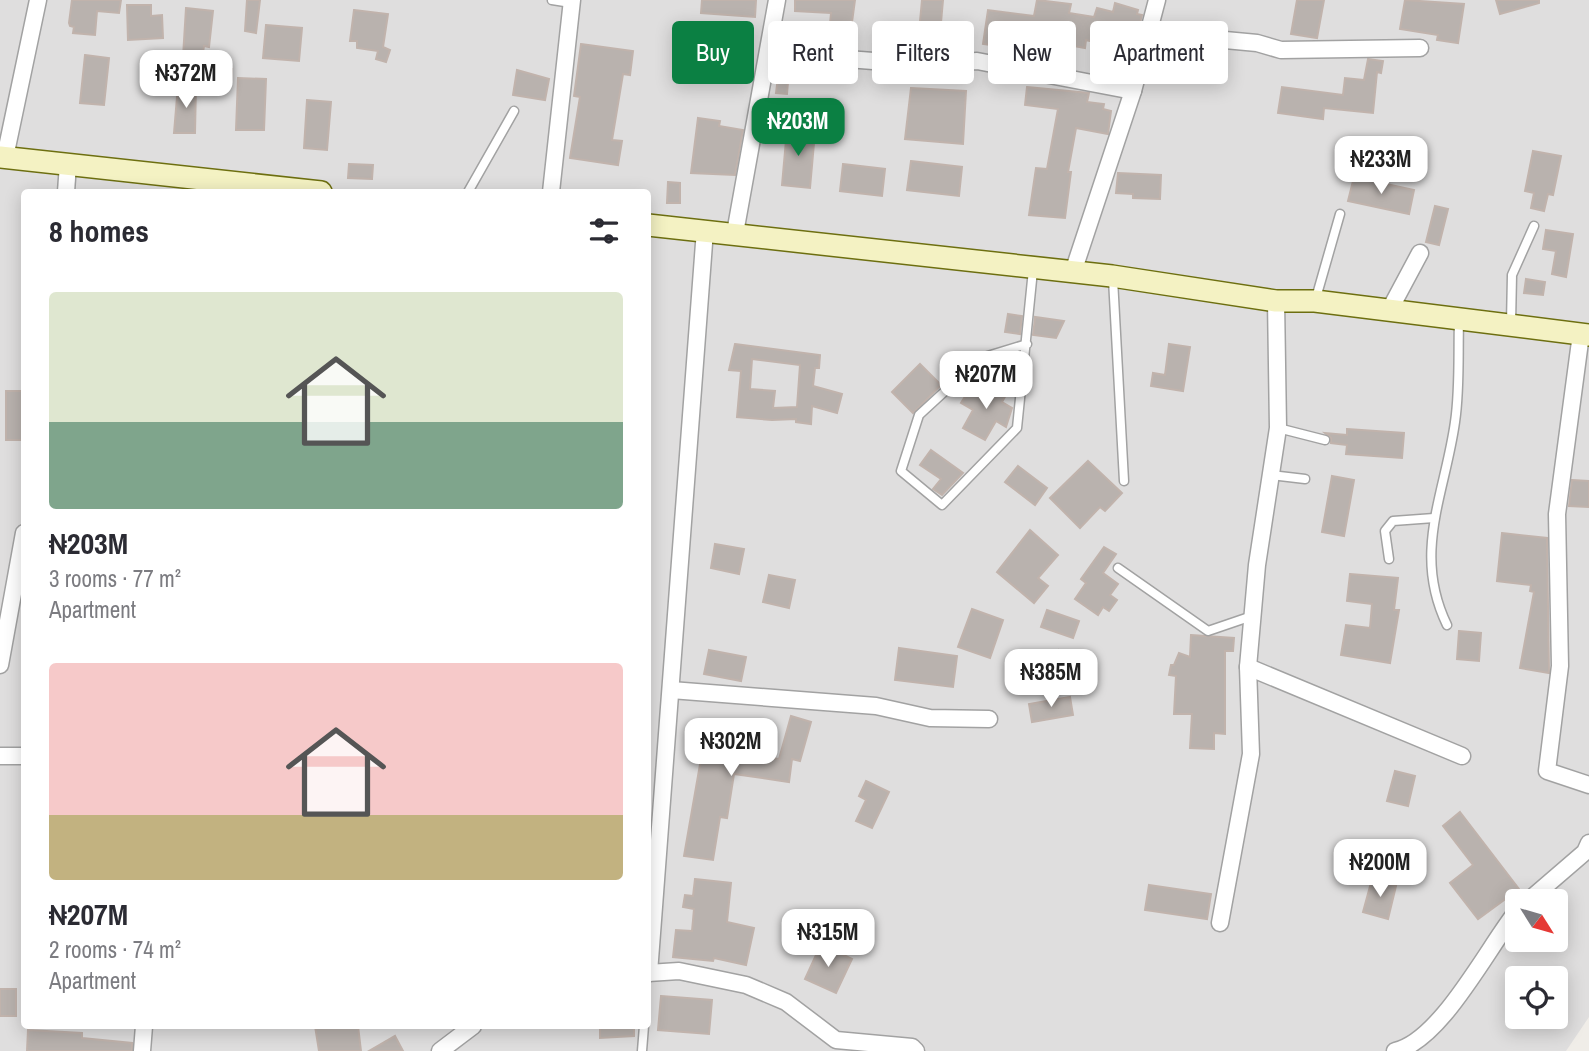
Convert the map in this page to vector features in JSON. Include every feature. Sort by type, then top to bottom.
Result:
[{"type":"main road","points":[[3,157],[213,186],[265,189]]},
{"type":"main road","points":[[651,225],[1112,276],[1276,301],[1315,301],[1585,334]]},
{"type":"street","points":[[3,157],[38,0]]},
{"type":"street","points":[[773,21],[777,0]]},
{"type":"street","points":[[1153,21],[1157,0]]},
{"type":"street","points":[[551,189],[572,2]]},
{"type":"street","points":[[1228,40],[1257,43],[1281,50],[1420,48]]},
{"type":"street","points":[[735,233],[768,52]]},
{"type":"street","points":[[858,59],[926,65],[977,61],[1133,91]]},
{"type":"street","points":[[1073,272],[1135,84]]},
{"type":"street","points":[[66,189],[68,164]]},
{"type":"street","points":[[651,940],[705,230]]},
{"type":"street","points":[[1389,312],[1420,253]]},
{"type":"street","points":[[1220,923],[1251,754],[1248,667],[1252,616],[1278,428],[1276,301]]},
{"type":"street","points":[[1585,334],[1557,514],[1560,666],[1547,771],[1589,785]]},
{"type":"street","points":[[0,665],[7,586],[21,542]]},
{"type":"street","points":[[1248,667],[1462,756]]},
{"type":"street","points":[[671,690],[876,706],[930,718],[989,719]]},
{"type":"street","points":[[0,756],[21,756]]},
{"type":"street","points":[[1542,889],[1585,852],[1589,843]]},
{"type":"street","points":[[1395,1051],[1410,1048],[1463,992],[1505,929]]},
{"type":"street","points":[[651,976],[678,971],[746,985],[786,1002],[836,1040],[908,1049]]},
{"type":"street","points":[[142,1051],[144,1029]]},
{"type":"street","points":[[440,1051],[469,1029]]},
{"type":"lane","points":[[552,0],[572,2]]},
{"type":"lane","points":[[470,189],[514,111]]},
{"type":"lane","points":[[1315,301],[1340,214]]},
{"type":"lane","points":[[1511,326],[1512,275],[1534,226]]},
{"type":"lane","points":[[1027,344],[981,358],[919,415],[901,471],[942,505],[1017,428],[1027,344],[1033,267]]},
{"type":"lane","points":[[1112,276],[1124,481]]},
{"type":"lane","points":[[1447,625],[1434,598],[1434,518],[1455,422],[1459,320]]},
{"type":"lane","points":[[1278,428],[1325,440]]},
{"type":"lane","points":[[1271,475],[1305,479]]},
{"type":"lane","points":[[1389,559],[1385,531],[1394,521],[1434,518]]},
{"type":"lane","points":[[1118,568],[1208,631],[1252,616]]},
{"type":"lane","points":[[642,1051],[644,1029]]},
{"type":"shaded area","points":[[0,0],[1589,0],[1589,1017],[1566,1051],[0,1051]]},
{"type":"building","points":[[72,0],[121,0],[119,13],[97,11],[95,35],[73,33],[74,27],[69,23]]},
{"type":"building","points":[[247,0],[260,0],[256,33],[245,31]]},
{"type":"building","points":[[702,0],[756,0],[755,17],[701,13]]},
{"type":"building","points":[[795,0],[855,0],[852,21],[830,21],[831,13],[795,11]]},
{"type":"building","points":[[922,0],[943,0],[941,21],[920,21]]},
{"type":"building","points":[[1037,0],[1071,4],[1069,13],[1094,17],[1097,8],[1113,12],[1115,3],[1138,10],[1137,14],[1142,15],[1140,21],[1090,21],[1090,41],[1086,40],[1085,48],[1076,46],[1076,21],[988,21],[988,45],[983,44],[988,10],[1034,16]]},
{"type":"building","points":[[1297,0],[1324,0],[1317,38],[1291,34]]},
{"type":"building","points":[[1405,0],[1464,4],[1458,43],[1437,40],[1438,35],[1400,29]]},
{"type":"building","points":[[1496,0],[1539,0],[1539,3],[1500,14]]},
{"type":"building","points":[[127,5],[151,5],[151,16],[162,15],[163,38],[128,40]]},
{"type":"building","points":[[186,8],[213,11],[209,47],[204,46],[202,59],[183,57]]},
{"type":"building","points":[[354,10],[388,14],[383,47],[390,50],[386,62],[376,59],[378,51],[357,48],[357,41],[350,41]]},
{"type":"building","points":[[266,25],[302,28],[299,61],[263,58]]},
{"type":"building","points":[[581,44],[633,51],[630,75],[623,74],[612,140],[622,141],[618,165],[570,158],[580,97],[574,96]]},
{"type":"building","points":[[85,55],[109,58],[104,105],[80,103]]},
{"type":"building","points":[[1368,59],[1383,61],[1381,73],[1377,72],[1373,113],[1324,108],[1323,119],[1278,113],[1282,87],[1343,95],[1345,78],[1364,80]]},
{"type":"building","points":[[201,69],[232,69],[231,83],[201,82]]},
{"type":"building","points":[[517,70],[549,79],[545,100],[513,95]]},
{"type":"building","points":[[238,78],[266,79],[264,130],[236,130]]},
{"type":"building","points":[[777,84],[788,84],[787,94],[776,93]]},
{"type":"building","points":[[178,85],[196,85],[195,133],[174,133]]},
{"type":"building","points":[[1027,87],[1089,93],[1087,102],[1104,104],[1103,109],[1111,111],[1108,134],[1076,128],[1068,172],[1071,172],[1065,218],[1029,215],[1036,168],[1047,169],[1058,109],[1025,105]]},
{"type":"building","points":[[911,88],[966,91],[963,144],[905,139]]},
{"type":"building","points":[[307,100],[331,102],[327,150],[304,148]]},
{"type":"building","points":[[698,118],[720,121],[719,126],[743,130],[735,175],[691,173]]},
{"type":"building","points":[[787,129],[815,132],[810,188],[782,185]]},
{"type":"building","points":[[1533,151],[1561,156],[1553,195],[1548,194],[1544,211],[1531,208],[1534,193],[1525,191]]},
{"type":"building","points":[[911,161],[962,167],[959,196],[907,190]]},
{"type":"building","points":[[349,164],[373,165],[372,179],[348,178]]},
{"type":"building","points":[[843,164],[885,169],[882,196],[840,191]]},
{"type":"building","points":[[1118,173],[1161,175],[1160,199],[1133,198],[1133,194],[1116,193]]},
{"type":"building","points":[[1354,177],[1414,190],[1409,214],[1348,201]]},
{"type":"building","points":[[668,182],[680,183],[680,203],[667,203]]},
{"type":"building","points":[[1435,206],[1448,209],[1439,245],[1426,242]]},
{"type":"building","points":[[1546,230],[1573,234],[1566,277],[1552,274],[1556,251],[1543,249]]},
{"type":"building","points":[[1526,279],[1545,282],[1543,295],[1524,293]]},
{"type":"building","points":[[1008,314],[1022,316],[1020,334],[1005,332]]},
{"type":"building","points":[[1035,317],[1064,321],[1056,338],[1033,335]]},
{"type":"building","points":[[735,344],[820,355],[813,386],[842,394],[837,413],[812,406],[811,424],[796,422],[796,419],[737,417],[741,371],[729,370]],"holes":[[[752,359],[800,365],[797,407],[773,408],[775,391],[750,389]]]},
{"type":"building","points":[[1169,344],[1190,347],[1183,391],[1151,386],[1153,373],[1165,375]]},
{"type":"building","points":[[920,364],[941,385],[913,413],[892,392]]},
{"type":"building","points":[[971,387],[986,396],[991,387],[1006,395],[1002,402],[1012,408],[1006,427],[996,421],[985,440],[963,428],[973,410],[961,403]]},
{"type":"building","points":[[6,391],[21,391],[21,440],[6,440]]},
{"type":"building","points":[[1347,429],[1404,433],[1402,458],[1346,454],[1347,445],[1331,443],[1331,438],[1325,433],[1347,435]]},
{"type":"building","points":[[931,450],[963,473],[942,495],[933,489],[941,479],[920,465]]},
{"type":"building","points":[[1088,461],[1122,493],[1105,511],[1100,507],[1080,528],[1050,498]]},
{"type":"building","points":[[1018,466],[1047,488],[1035,505],[1005,482]]},
{"type":"building","points":[[1332,476],[1354,480],[1344,536],[1322,532]]},
{"type":"building","points":[[1572,480],[1589,481],[1589,507],[1569,506]]},
{"type":"building","points":[[1030,530],[1058,555],[1038,578],[1048,586],[1034,603],[997,572]]},
{"type":"building","points":[[1502,533],[1547,538],[1549,673],[1520,668],[1534,592],[1530,591],[1531,585],[1497,581]]},
{"type":"building","points":[[715,544],[744,549],[739,574],[711,568]]},
{"type":"building","points":[[1104,547],[1116,554],[1103,573],[1118,584],[1110,595],[1117,600],[1109,611],[1103,607],[1098,615],[1075,599],[1086,583],[1081,579]]},
{"type":"building","points":[[1350,574],[1398,578],[1394,610],[1399,610],[1390,663],[1341,655],[1346,625],[1370,628],[1372,604],[1347,601]]},
{"type":"building","points":[[769,575],[795,580],[789,608],[763,602]]},
{"type":"building","points":[[972,609],[1003,620],[990,658],[958,647]]},
{"type":"building","points":[[1047,610],[1079,621],[1073,638],[1041,627]]},
{"type":"building","points":[[1459,631],[1481,633],[1479,661],[1457,659]]},
{"type":"building","points":[[1191,635],[1234,638],[1233,651],[1225,651],[1225,734],[1214,733],[1214,749],[1190,748],[1192,714],[1174,714],[1176,676],[1169,675],[1171,665],[1174,665],[1179,653],[1190,657]]},
{"type":"building","points":[[899,648],[957,656],[953,687],[895,680]]},
{"type":"building","points":[[709,650],[746,657],[741,681],[704,674]]},
{"type":"building","points":[[1059,650],[1078,657],[1068,681],[1049,673]]},
{"type":"building","points":[[1070,697],[1073,715],[1032,722],[1029,704]]},
{"type":"building","points":[[791,716],[811,722],[800,761],[792,759],[789,782],[734,774],[727,818],[720,817],[713,860],[684,856],[702,753],[686,751],[688,729],[740,734],[738,753],[779,759]]},
{"type":"building","points":[[1395,771],[1415,776],[1408,806],[1387,801]]},
{"type":"building","points":[[866,781],[889,792],[872,828],[856,821],[866,800],[859,796]]},
{"type":"building","points":[[1460,812],[1519,889],[1505,889],[1505,899],[1478,919],[1450,883],[1473,865],[1443,826]]},
{"type":"building","points":[[695,879],[731,883],[727,922],[754,928],[746,965],[714,958],[713,961],[673,957],[676,930],[692,931],[694,909],[683,907],[685,895],[693,896]]},
{"type":"building","points":[[1372,879],[1396,886],[1388,919],[1363,912]]},
{"type":"building","points":[[1149,885],[1211,894],[1207,919],[1145,910]]},
{"type":"building","points":[[821,944],[852,959],[836,993],[805,979]]},
{"type":"building","points":[[0,989],[16,989],[16,1016],[0,1016]]},
{"type":"building","points":[[661,996],[712,1000],[709,1034],[658,1030]]},
{"type":"building","points":[[315,1029],[358,1029],[361,1051],[319,1051]]},
{"type":"building","points":[[600,1029],[634,1029],[634,1036],[600,1038]]},
{"type":"building","points":[[28,1030],[82,1033],[82,1038],[132,1043],[132,1051],[27,1051]]},
{"type":"building","points":[[395,1036],[403,1051],[369,1051]]}]
